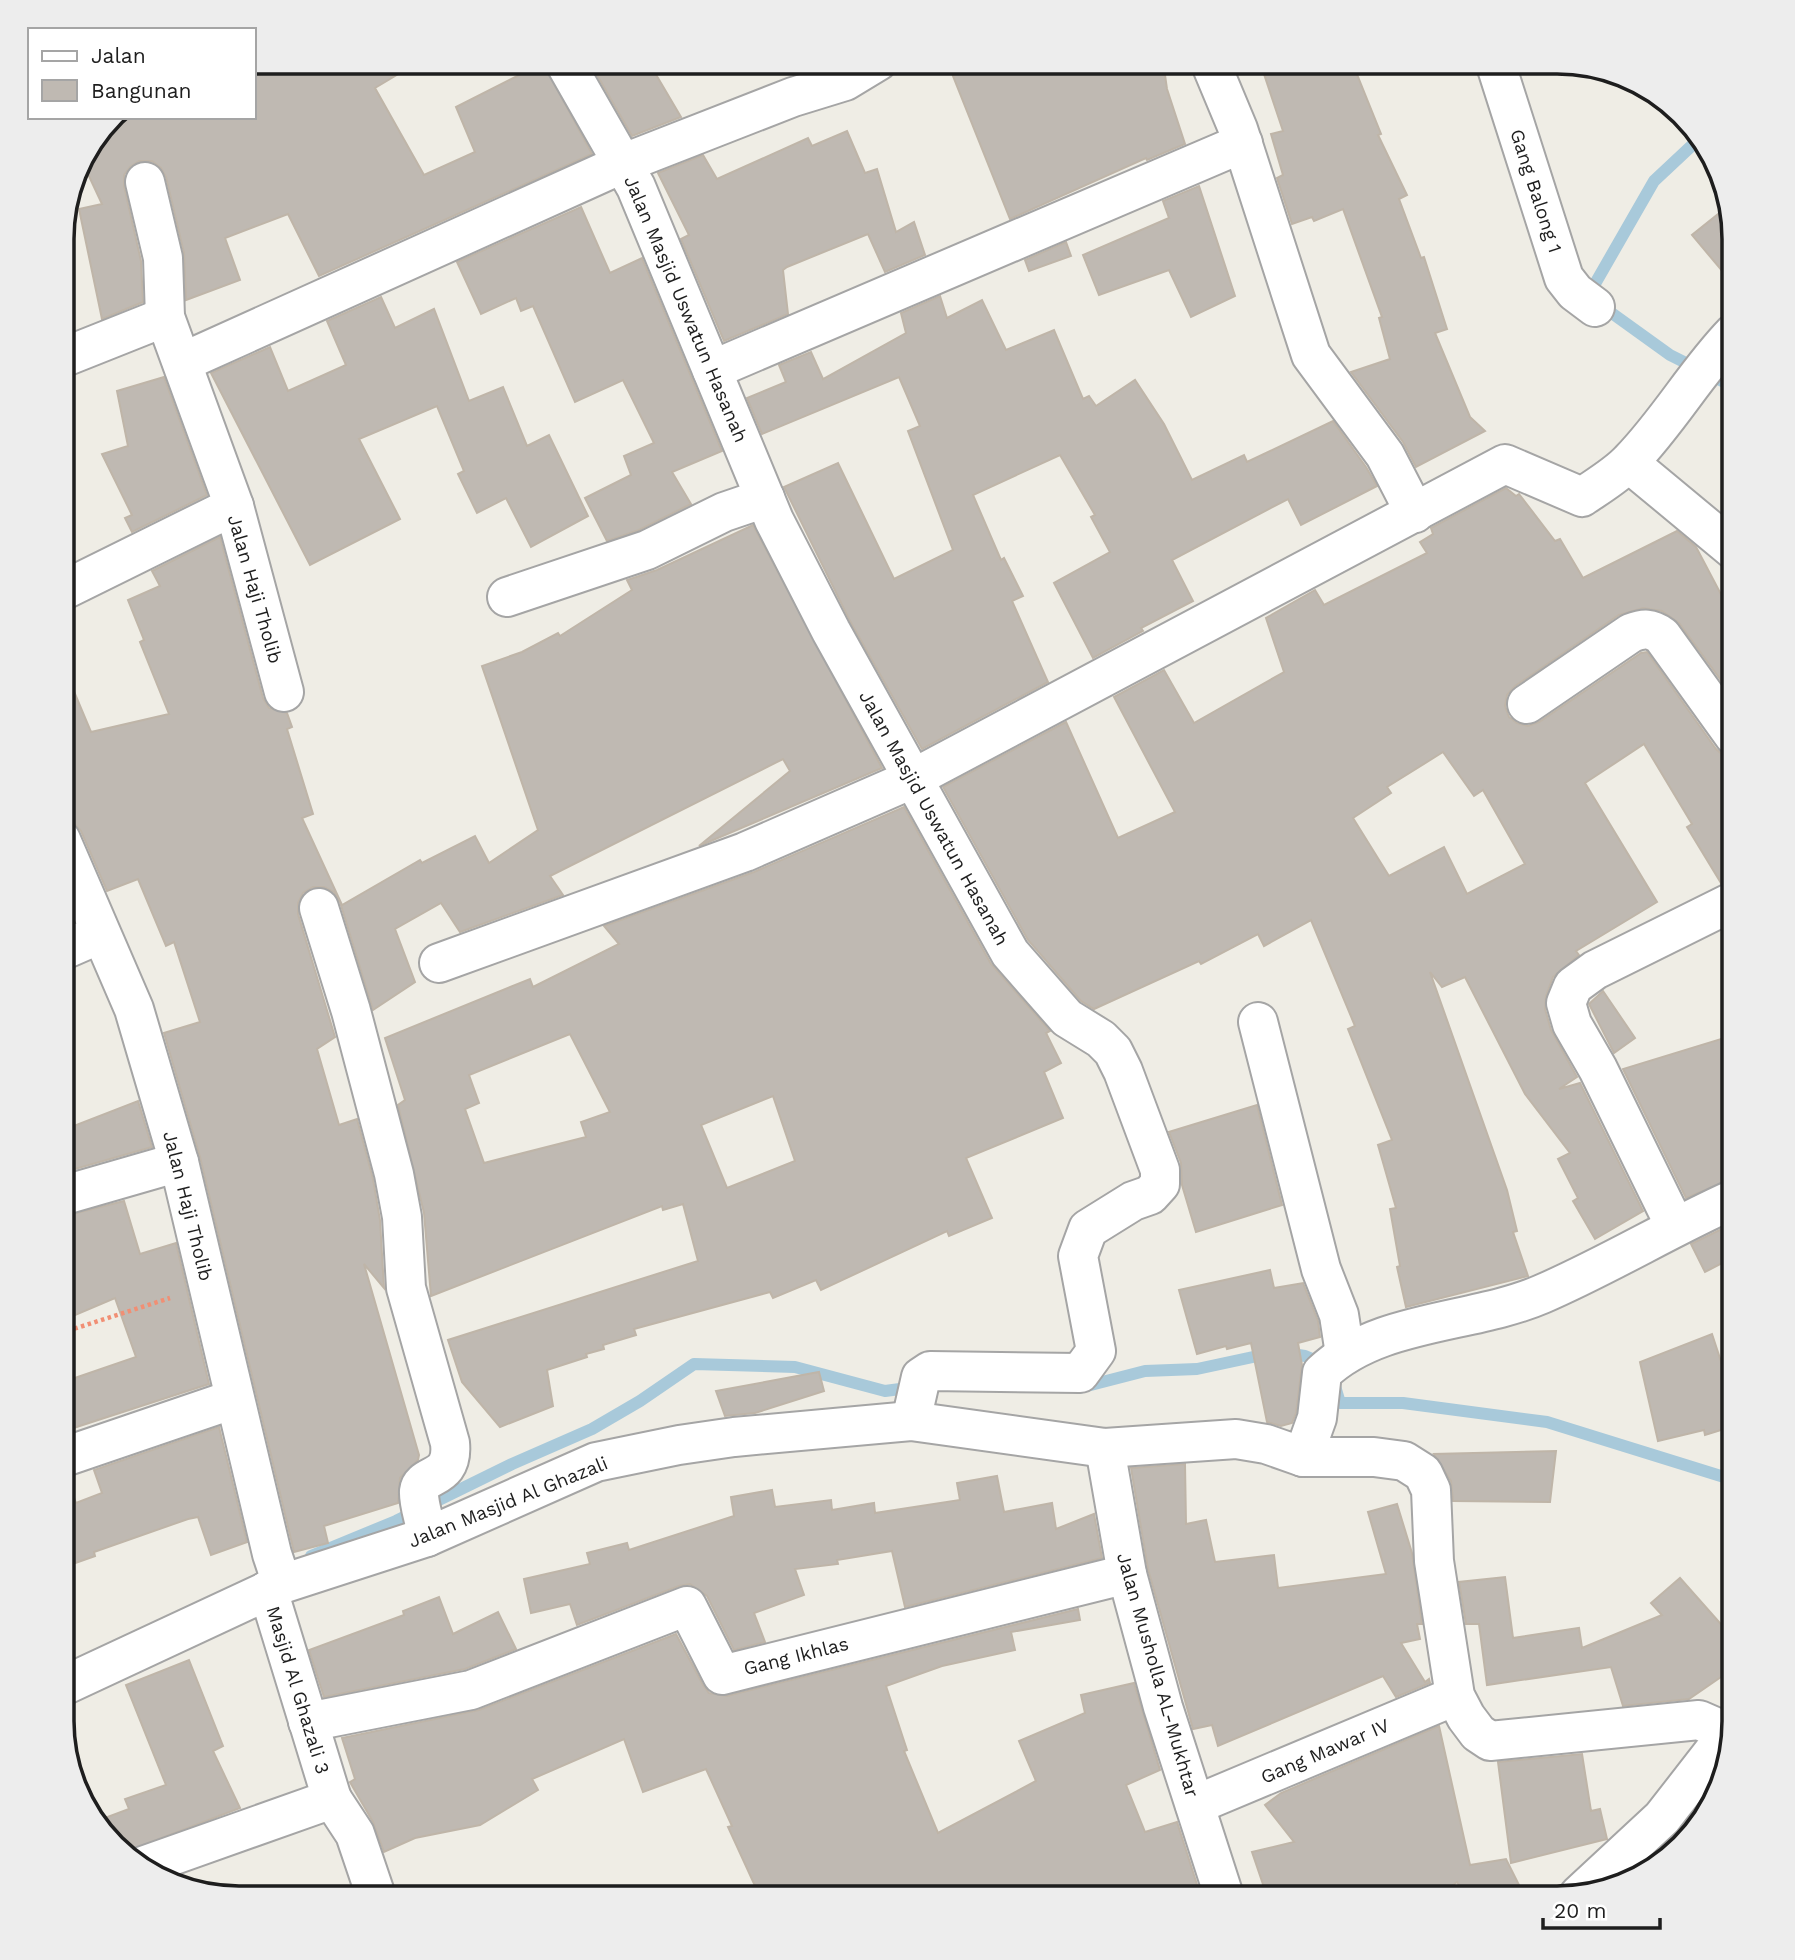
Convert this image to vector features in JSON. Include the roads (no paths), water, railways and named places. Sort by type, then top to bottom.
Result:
[{"type":"street","name":"Jalan Masjid Uswatun Hasanah","points":[[572,74],[624,163],[651,219],[765,498],[831,631],[1010,953],[1067,1018],[1101,1039],[1113,1051],[1160,1170],[1160,1184],[1150,1195],[1133,1201],[1088,1229],[1078,1256],[1096,1351],[1080,1373],[950,1369],[930,1371],[917,1398]]},
{"type":"street","points":[[183,362],[624,163],[793,97],[836,74]]},
{"type":"street","points":[[1215,74],[1243,143],[1311,355],[1385,456],[1415,513]]},
{"type":"street","name":"Gang Balong 1","points":[[1499,74],[1564,278],[1575,292],[1595,307]]},
{"type":"street","points":[[712,370],[1243,143]]},
{"type":"street","points":[[145,182],[163,258],[165,317],[234,506]]},
{"type":"street","points":[[74,353],[165,317]]},
{"type":"street","points":[[439,963],[745,852],[912,779],[1505,464],[1582,497],[1629,463],[1711,359]]},
{"type":"street","points":[[1629,463],[1722,540]]},
{"type":"street","points":[[507,597],[647,550],[724,512],[765,498]]},
{"type":"street","name":"Jalan Haji Tholib","points":[[74,585],[234,506],[284,692]]},
{"type":"street","points":[[1527,704],[1631,633],[1644,629],[1654,630],[1662,636],[1722,719]]},
{"type":"street","name":"Jalan Haji Tholib","points":[[74,871],[134,1009],[179,1162],[275,1576]]},
{"type":"street","points":[[1675,1226],[1598,1069],[1572,1024],[1566,1003],[1573,986],[1595,970],[1722,907]]},
{"type":"street","points":[[319,908],[351,1011],[394,1174],[402,1217],[407,1288],[450,1443],[452,1457],[444,1471],[423,1483],[424,1516]]},
{"type":"street","points":[[74,945],[100,934]]},
{"type":"street","points":[[1258,1022],[1321,1269],[1339,1315],[1333,1363],[1303,1457]]},
{"type":"street","points":[[74,1192],[179,1162]]},
{"type":"street","points":[[1333,1363],[1431,1323],[1506,1307],[1541,1294],[1722,1204]]},
{"type":"street","name":"Jalan Masjid Al Ghazali","points":[[74,1680],[275,1576],[424,1516],[596,1462],[734,1437],[917,1398],[1105,1448],[1236,1439],[1266,1444],[1303,1457],[1404,1461],[1423,1473],[1431,1490],[1434,1561],[1455,1696]]},
{"type":"street","points":[[74,1454],[234,1399]]},
{"type":"street","name":"Jalan Musholla AL-Mukhtar","points":[[1105,1448],[1127,1574],[1163,1707],[1221,1886]]},
{"type":"street","name":"Gang Ikhlas","points":[[308,1722],[471,1690],[687,1606],[722,1675],[1127,1574]]},
{"type":"street","name":"Masjid Al Ghazali 3","points":[[153,1863],[331,1800],[308,1722],[275,1576]]},
{"type":"street","points":[[1455,1696],[1478,1733],[1490,1741],[1699,1720],[1721,1728]]},
{"type":"street","name":"Gang Mawar IV","points":[[1195,1805],[1455,1696]]},
{"type":"street","points":[[1593,1882],[1662,1818],[1719,1745]]},
{"type":"street","points":[[331,1800],[355,1834],[373,1886]]},
{"type":"waterway","points":[[1692,145],[1654,181],[1588,296],[1670,355],[1722,381]]},
{"type":"waterway","points":[[1285,1353],[1305,1356],[1324,1364]]},
{"type":"waterway","points":[[1079,1388],[1145,1371],[1197,1369],[1267,1354]]},
{"type":"waterway","points":[[311,1556],[396,1521],[512,1464],[592,1429],[640,1401],[694,1364],[795,1367],[885,1391],[915,1387]]},
{"type":"waterway","points":[[1334,1383],[1340,1403],[1403,1403],[1547,1422],[1722,1476]]}]
